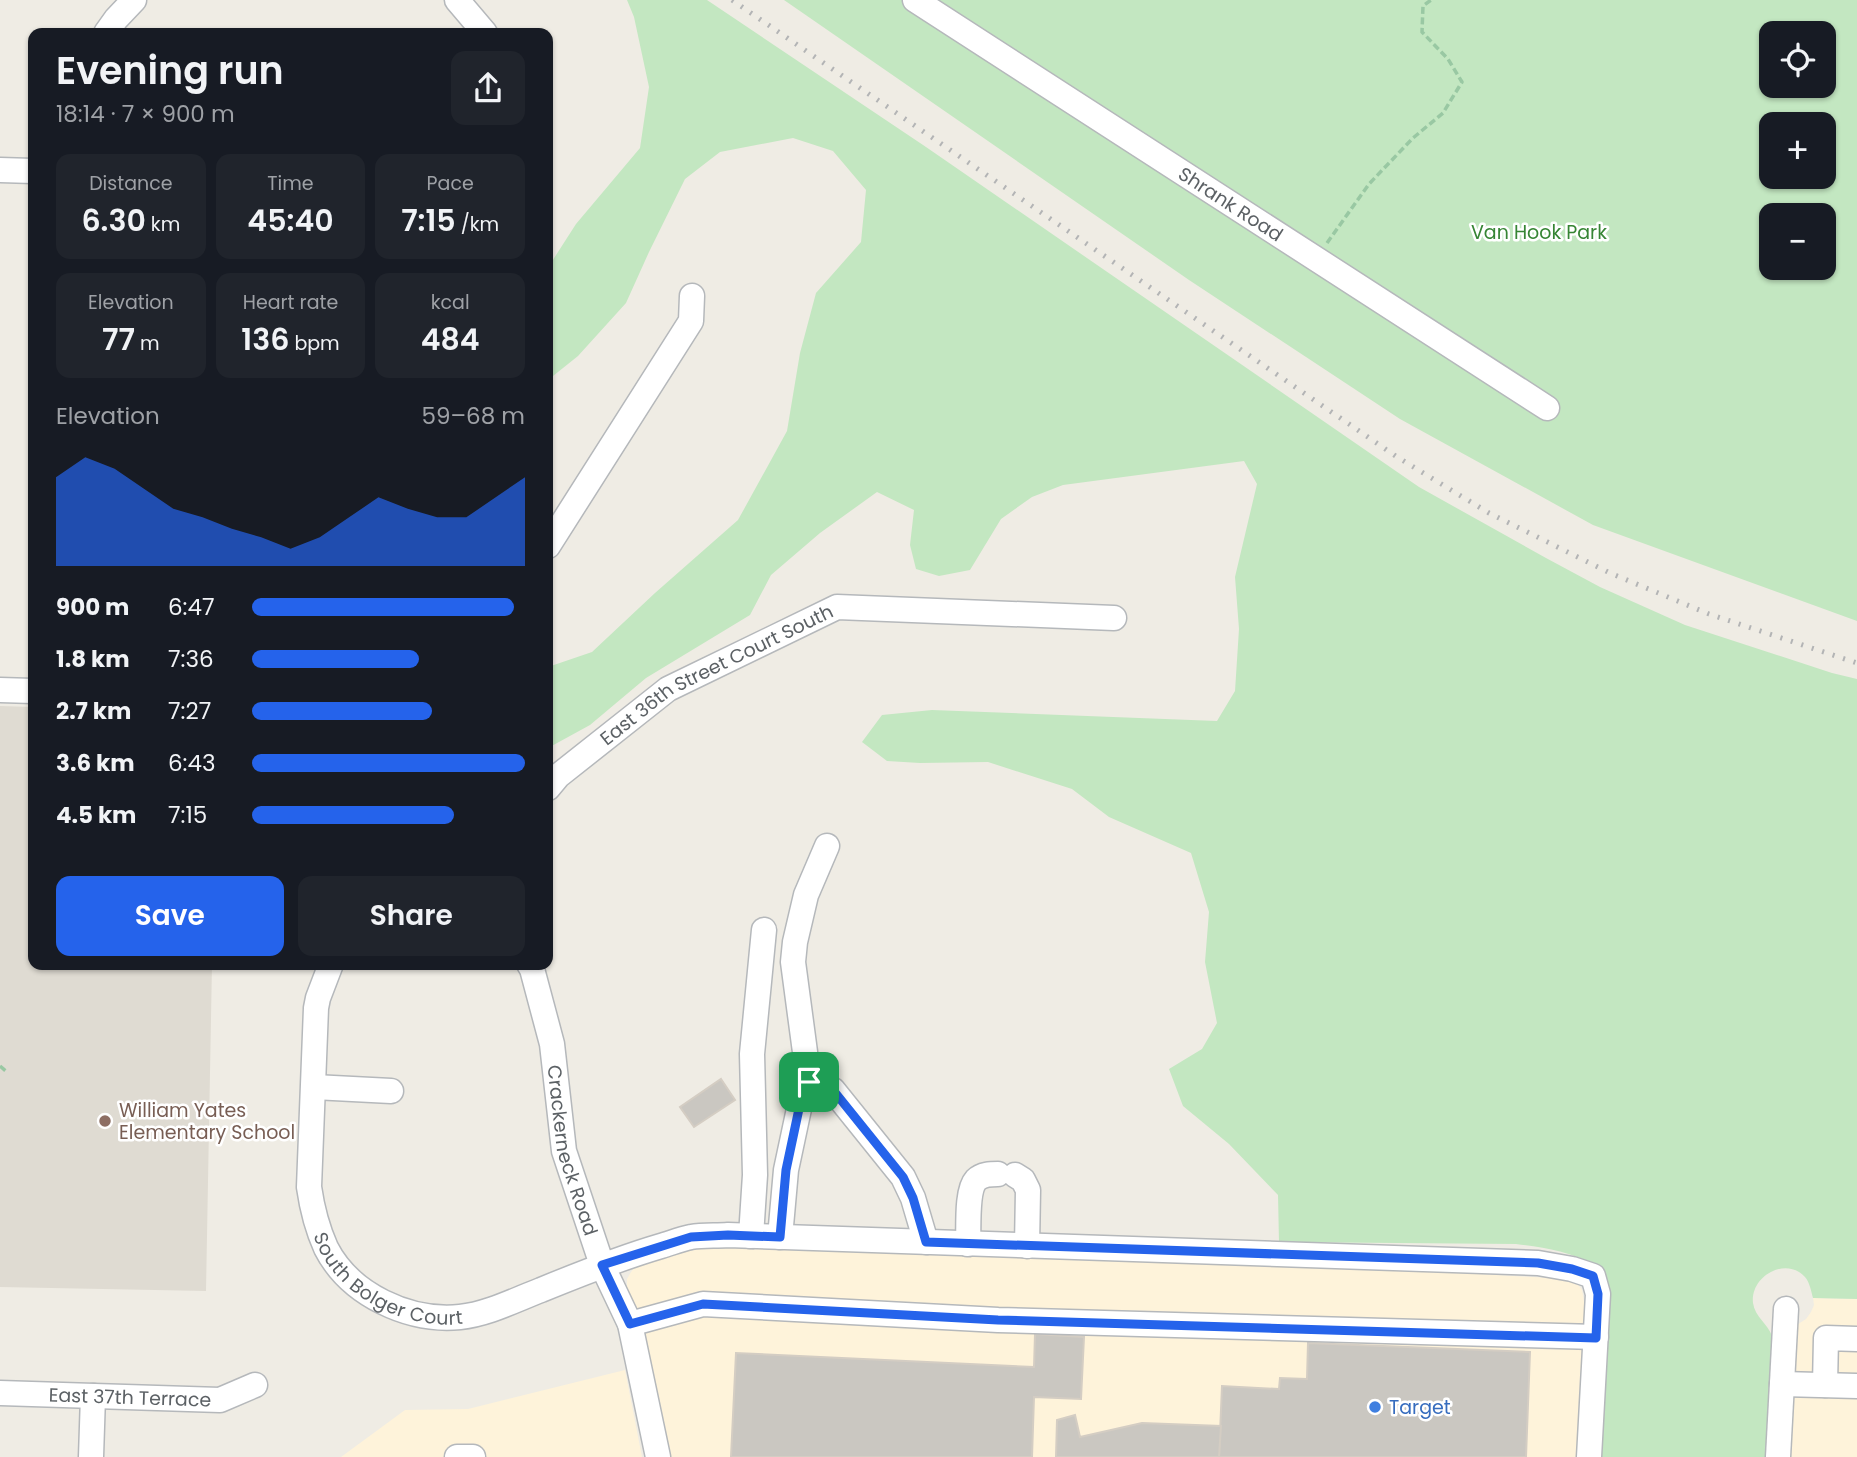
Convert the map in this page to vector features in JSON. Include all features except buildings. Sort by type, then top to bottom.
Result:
[{"type":"street","points":[[110,28],[134,0]]},
{"type":"street","points":[[457,0],[481,28]]},
{"type":"street","name":"Shrank Road","points":[[915,0],[1547,408]]},
{"type":"street","points":[[0,170],[28,171]]},
{"type":"street","points":[[553,538],[691,321],[691,296]]},
{"type":"street","name":"East 36th Street Court South","points":[[553,782],[668,689],[836,607],[1114,618]]},
{"type":"street","points":[[0,690],[28,691]]},
{"type":"street","points":[[780,1237],[786,1170],[803,1090],[809,1082],[793,962],[795,942],[806,895],[827,846]]},
{"type":"street","points":[[751,1236],[755,1175],[752,1054],[764,930]]},
{"type":"street","name":"South Bolger Court","points":[[329,970],[317,998],[309,1187],[313,1213],[328,1251],[363,1292],[415,1314],[461,1317],[486,1311],[602,1265],[691,1237],[728,1235],[1538,1263],[1593,1276],[1598,1294],[1596,1338]]},
{"type":"street","name":"Crackerneck Road","points":[[533,970],[552,1044],[564,1151],[602,1265],[630,1324],[658,1457]]},
{"type":"street","points":[[809,1082],[816,1081],[833,1090],[903,1177],[913,1198],[926,1242]]},
{"type":"street","points":[[314,1087],[391,1091]]},
{"type":"street","points":[[968,1244],[970,1193],[976,1181],[985,1175],[1007,1175],[1023,1180],[1028,1190],[1027,1246]]},
{"type":"street","points":[[630,1324],[703,1304],[1012,1320],[1596,1338],[1589,1457]]},
{"type":"street","points":[[1779,1457],[1786,1309]]},
{"type":"street","points":[[1825,1385],[1826,1338],[1857,1339]]},
{"type":"street","points":[[1782,1384],[1857,1386]]},
{"type":"street","name":"East 37th Terrace","points":[[0,1393],[220,1400],[255,1385]]},
{"type":"street","points":[[91,1457],[93,1395]]},
{"type":"street","points":[[457,1457],[472,1457]]},
{"type":"path","points":[[1316,259],[1369,184],[1413,138],[1443,113],[1462,82],[1448,59],[1422,32],[1423,6],[1431,0]]},
{"type":"path","points":[[0,1066],[7,1072]]},
{"type":"shaded area","name":"William Yates Elementary School","points":[[0,706],[28,707],[28,970],[212,970],[206,1291],[0,1287]]},
{"type":"shaded area","points":[[722,1246],[1335,1266],[1568,1279],[1577,1283],[1582,1290],[1586,1313],[1579,1457],[670,1457],[648,1348],[627,1287],[627,1279],[637,1264],[681,1252]]},
{"type":"shaded area","points":[[1813,1298],[1857,1299],[1857,1457],[1788,1457],[1795,1326],[1811,1312]]},
{"type":"shaded area","points":[[625,1370],[642,1457],[341,1457],[405,1410],[468,1409]]},
{"type":"green space","points":[[627,0],[707,0],[926,147],[1419,487],[1600,587],[1685,625],[1857,679],[1857,1299],[1813,1298],[1805,1277],[1788,1268],[1771,1272],[1757,1285],[1754,1308],[1772,1336],[1767,1457],[1599,1457],[1595,1265],[1585,1260],[1557,1251],[1516,1244],[1279,1242],[1278,1195],[1229,1144],[1183,1106],[1169,1069],[1202,1049],[1217,1023],[1205,962],[1209,912],[1191,853],[1109,817],[1072,789],[988,762],[887,761],[862,742],[882,715],[932,710],[1217,721],[1235,691],[1239,629],[1235,577],[1257,484],[1244,461],[1063,485],[1032,497],[1001,519],[970,570],[939,576],[916,569],[910,545],[914,510],[877,492],[820,533],[771,575],[750,615],[646,678],[590,725],[553,745],[553,665],[592,652],[738,520],[787,431],[800,353],[816,293],[861,242],[866,190],[833,151],[793,138],[720,152],[685,179],[626,303],[578,356],[553,376],[553,260],[576,224],[640,148],[649,87],[634,17]]},
{"type":"green space","name":"Van Hook Park","points":[[784,0],[1857,0],[1857,621],[1593,525],[1400,419],[1189,280]]},
{"type":"railway","points":[[732,0],[1397,457],[1489,513],[1610,573],[1709,614],[1857,663]]},
{"type":"place","name":"William Yates Elementary School","points":[[105,1121]]},
{"type":"place","name":"Target","points":[[1375,1407]]},
{"type":"route","points":[[816,1081],[833,1090],[903,1177],[913,1198],[926,1242],[1538,1263],[1593,1276],[1598,1294],[1596,1338],[998,1320],[703,1304],[630,1324],[602,1265],[691,1237],[780,1237],[786,1170],[803,1090],[809,1082],[816,1081]]}]
